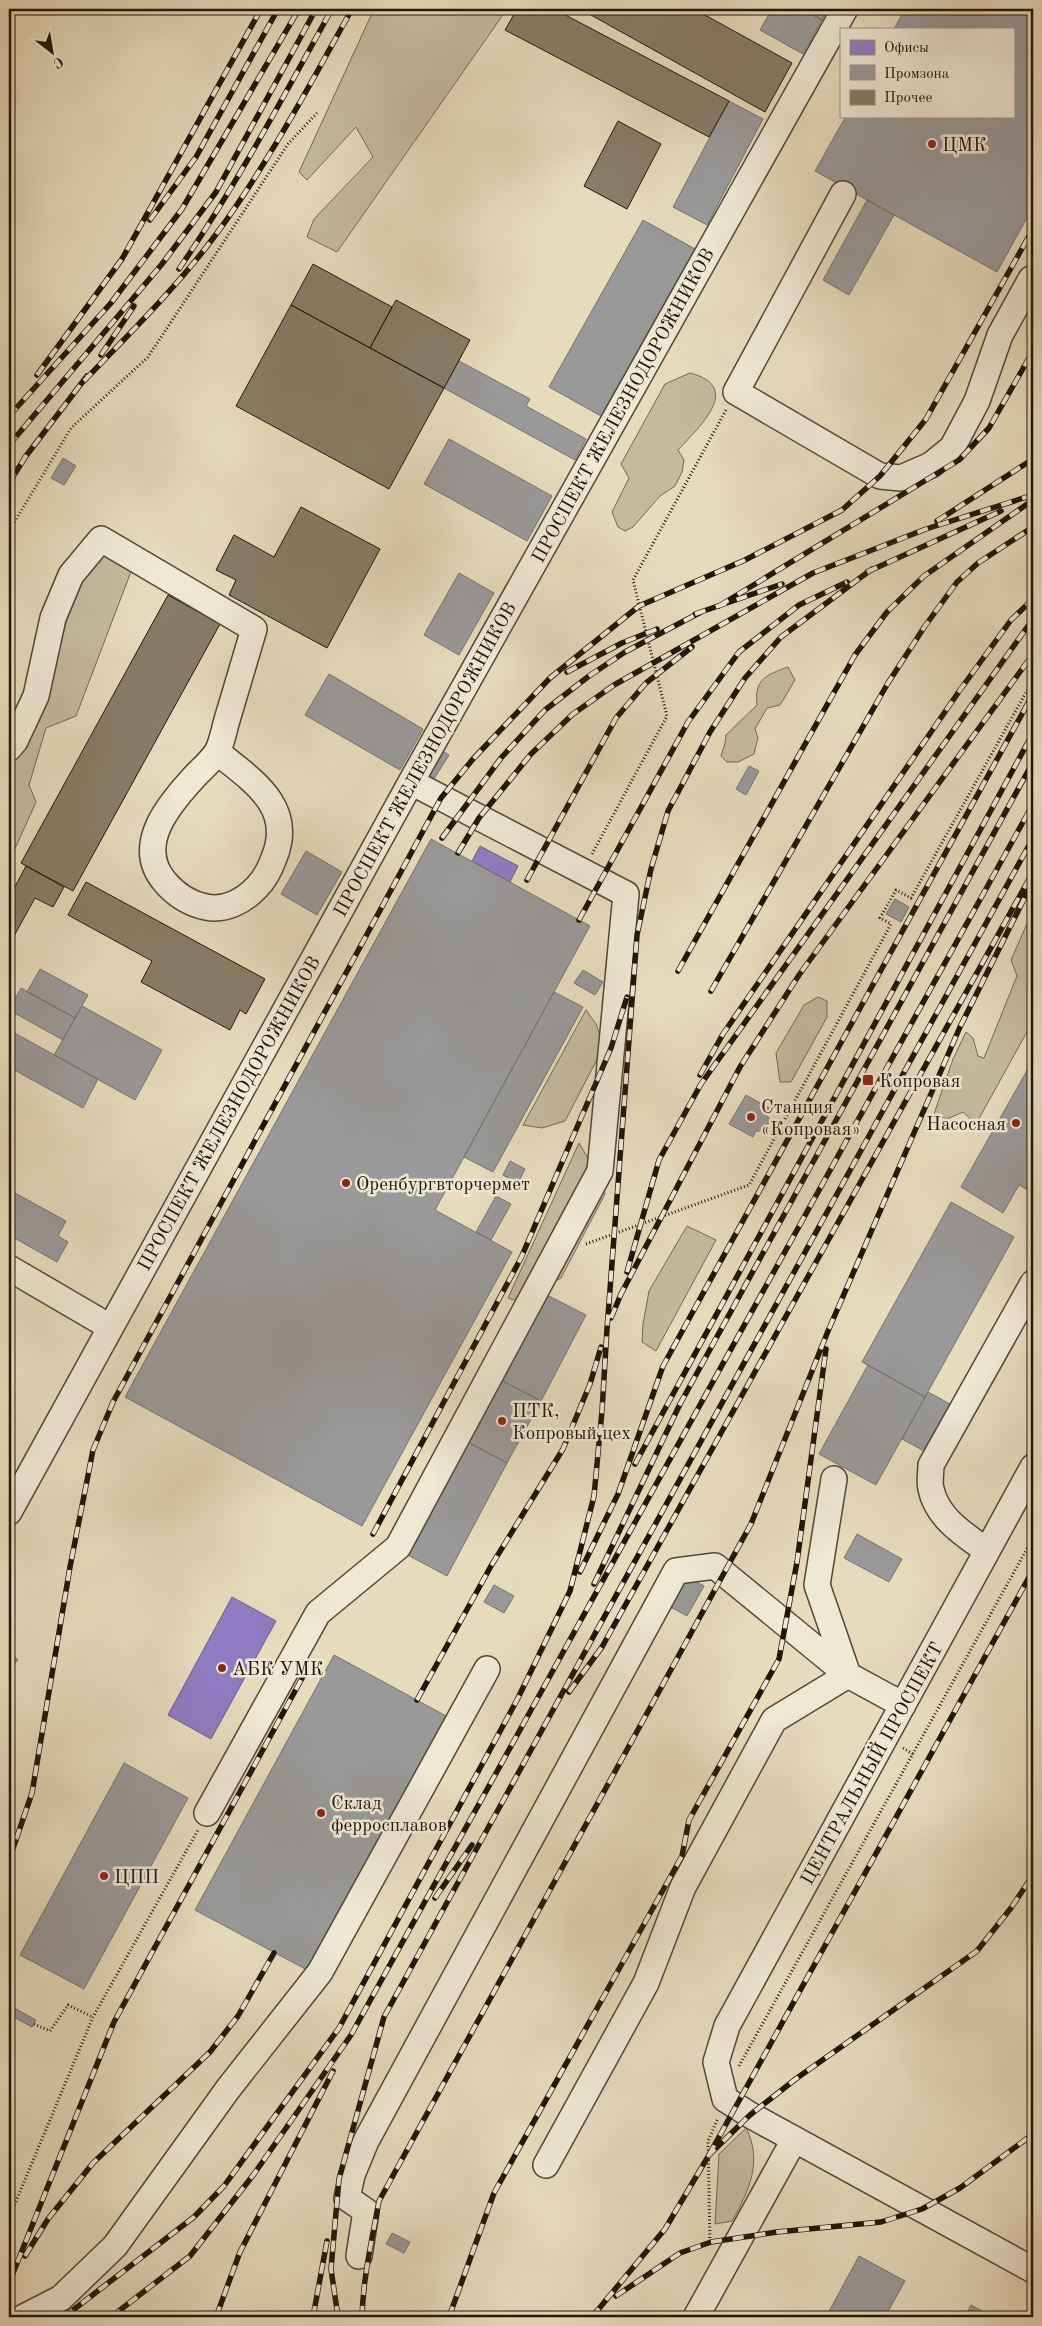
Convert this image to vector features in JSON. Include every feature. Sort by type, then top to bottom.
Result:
[{"type":"street","name":"ПРОСПЕКТ ЖЕЛЕЗНОДОРОЖНИКОВ","points":[[9,1512],[410,782],[845,9]]},
{"type":"street","points":[[843,194],[736,392],[880,476],[901,478],[931,464],[952,448],[977,401],[1000,335],[1031,280],[1033,281]]},
{"type":"street","points":[[9,748],[15,741],[36,696],[53,618],[71,575],[101,539],[254,629],[217,752],[182,790],[163,816],[150,850],[158,874],[172,891],[186,900],[206,907],[225,907],[246,898],[259,885],[269,869],[278,848],[281,830],[277,813],[270,800],[217,752]]},
{"type":"street","points":[[208,1813],[318,1613],[398,1547],[600,1171],[626,894],[410,782]]},
{"type":"street","points":[[9,1268],[110,1327]]},
{"type":"street","points":[[987,1551],[951,1525],[938,1506],[931,1488],[931,1465],[1033,1283]]},
{"type":"street","name":"ЦЕНТРАЛЬНЫЙ ПРОСПЕКТ","points":[[725,2099],[716,2062],[727,2026],[1033,1467]]},
{"type":"street","points":[[834,1479],[817,1585],[848,1675]]},
{"type":"street","points":[[359,2256],[366,2211],[346,2198],[352,2175],[366,2141],[676,1571],[715,1566],[848,1675],[903,1705]]},
{"type":"street","points":[[24,2317],[60,2298],[115,2246],[228,2090],[320,1972],[487,1670]]},
{"type":"street","points":[[546,2165],[646,1982],[683,1887],[774,1720],[848,1675]]},
{"type":"street","points":[[725,2099],[794,2140],[1033,2270]]},
{"type":"street","points":[[696,2317],[794,2140]]},
{"type":"path","points":[[9,531],[71,428],[148,357],[288,144],[317,113]]},
{"type":"path","points":[[583,871],[668,716],[632,580],[736,392]]},
{"type":"path","points":[[554,1256],[749,1185],[891,924],[880,918],[896,890],[911,898],[1033,680]]},
{"type":"path","points":[[708,2251],[711,2242],[708,2141],[736,2072],[1033,1538]]},
{"type":"path","points":[[9,2218],[93,2017],[208,1813]]},
{"type":"path","points":[[34,2024],[50,2031],[68,2005],[93,2017]]},
{"type":"shaded area","points":[[374,9],[507,9],[337,252],[307,237],[314,219],[373,157],[356,127],[307,180],[299,172]]},
{"type":"shaded area","points":[[690,373],[706,379],[714,388],[715,397],[712,408],[678,450],[684,460],[682,472],[675,486],[660,496],[633,527],[625,531],[618,527],[612,512],[629,478],[621,464],[665,384]]},
{"type":"shaded area","points":[[102,554],[132,569],[76,716],[46,728],[29,785],[36,802],[9,862],[9,759],[44,702],[77,583]]},
{"type":"shaded area","points":[[788,667],[795,680],[780,705],[767,708],[755,729],[758,738],[754,754],[738,762],[727,762],[721,756],[726,735],[757,705],[757,689],[763,679]]},
{"type":"shaded area","points":[[1033,910],[1033,1021],[976,1124],[963,1112],[947,1119],[934,1114],[953,1059],[966,1032],[973,1038],[978,1056],[984,1058],[1017,976],[1011,960]]},
{"type":"shaded area","points":[[818,997],[827,1001],[827,1017],[791,1082],[780,1082],[776,1053],[804,1005]]},
{"type":"shaded area","points":[[586,1010],[596,1024],[604,1046],[565,1121],[542,1128],[523,1125]]},
{"type":"shaded area","points":[[579,1143],[602,1182],[605,1194],[561,1278],[520,1302],[508,1298]]},
{"type":"shaded area","points":[[687,1226],[716,1240],[656,1351],[642,1342],[649,1291]]},
{"type":"shaded area","points":[[746,2128],[753,2152],[752,2176],[744,2198],[732,2221],[715,2224],[719,2154]]},
{"type":"building: Офисы","points":[[480,846],[518,866],[510,882],[472,861]]},
{"type":"building: Офисы","name":"АБК УМК","points":[[232,1597],[276,1621],[211,1739],[168,1715]]},
{"type":"building: Промзона","points":[[772,9],[802,9],[822,20],[803,54],[760,30]]},
{"type":"building: Промзона","points":[[802,9],[828,9],[822,20]]},
{"type":"building: Промзона","name":"ЦМК","points":[[905,9],[1033,9],[1033,207],[997,272],[815,171],[845,118],[1014,118],[1014,28],[895,28]]},
{"type":"building: Промзона","points":[[729,101],[763,119],[707,225],[673,207]]},
{"type":"building: Промзона","points":[[867,200],[894,215],[849,295],[823,280]]},
{"type":"building: Промзона","points":[[643,220],[695,249],[601,416],[549,387]]},
{"type":"building: Промзона","points":[[459,361],[530,399],[526,406],[586,439],[575,460],[444,388]]},
{"type":"building: Промзона","points":[[449,439],[552,496],[527,541],[424,484]]},
{"type":"building: Промзона","points":[[63,458],[76,466],[64,485],[51,478]]},
{"type":"building: Промзона","points":[[459,573],[494,593],[459,655],[424,635]]},
{"type":"building: Промзона","points":[[329,674],[423,729],[400,770],[305,715]]},
{"type":"building: Промзона","points":[[441,750],[449,755],[434,779],[427,775]]},
{"type":"building: Промзона","points":[[749,766],[759,771],[746,795],[736,789]]},
{"type":"building: Промзона","name":"Оренбургвторчермет","points":[[431,839],[590,926],[435,1210],[512,1252],[362,1526],[125,1397]]},
{"type":"building: Промзона","points":[[306,851],[342,872],[317,915],[281,894]]},
{"type":"building: Промзона","points":[[895,899],[909,907],[901,922],[886,914]]},
{"type":"building: Промзона","points":[[40,969],[88,995],[75,1018],[27,992]]},
{"type":"building: Промзона","points":[[583,970],[603,982],[595,995],[574,983]]},
{"type":"building: Промзона","points":[[21,988],[75,1018],[63,1040],[9,1010]]},
{"type":"building: Промзона","points":[[554,992],[583,1007],[493,1172],[464,1157]]},
{"type":"building: Промзона","points":[[82,1006],[162,1050],[135,1100],[54,1055]]},
{"type":"building: Промзона","points":[[9,1030],[98,1079],[83,1108],[9,1067]]},
{"type":"building: Промзона","name":"Насосная","points":[[1033,1060],[1033,1193],[1019,1185],[1003,1213],[961,1187]]},
{"type":"building: Промзона","name":"Станция «Копровая»","points":[[746,1095],[769,1108],[766,1114],[770,1120],[764,1131],[756,1131],[753,1137],[729,1124]]},
{"type":"building: Промзона","points":[[510,1161],[525,1169],[518,1183],[503,1175]]},
{"type":"building: Промзона","points":[[15,1193],[66,1221],[58,1236],[68,1242],[57,1262],[9,1235],[9,1205]]},
{"type":"building: Промзона","points":[[496,1196],[511,1204],[491,1240],[476,1232]]},
{"type":"building: Промзона","points":[[951,1202],[1014,1237],[925,1397],[862,1362]]},
{"type":"building: Промзона","points":[[543,1293],[586,1315],[541,1401],[497,1378]]},
{"type":"building: Промзона","points":[[868,1365],[925,1397],[876,1485],[819,1454]]},
{"type":"building: Промзона","name":"ПТК, Копровый цех","points":[[497,1378],[541,1401],[507,1463],[464,1440]]},
{"type":"building: Промзона","points":[[928,1392],[950,1404],[924,1451],[902,1439]]},
{"type":"building: Промзона","points":[[464,1440],[507,1463],[447,1576],[404,1553]]},
{"type":"building: Промзона","points":[[857,1534],[902,1559],[889,1582],[844,1558]]},
{"type":"building: Промзона","points":[[681,1574],[704,1586],[687,1616],[665,1604]]},
{"type":"building: Промзона","points":[[494,1585],[514,1596],[504,1613],[484,1602]]},
{"type":"building: Промзона","points":[[9,1652],[18,1660],[9,1670]]},
{"type":"building: Промзона","name":"Склад ферросплавов","points":[[334,1655],[448,1717],[309,1971],[195,1910]]},
{"type":"building: Промзона","name":"ЦПП","points":[[124,1763],[188,1798],[84,1989],[20,1955]]},
{"type":"building: Промзона","points":[[16,2009],[36,2020],[32,2027],[12,2016]]},
{"type":"building: Промзона","points":[[392,2233],[410,2242],[404,2253],[386,2244]]},
{"type":"building: Промзона","points":[[859,2256],[905,2281],[885,2317],[826,2317]]},
{"type":"building: Промзона","points":[[971,2305],[993,2317],[965,2317]]},
{"type":"building: Прочее","points":[[517,9],[554,9],[729,101],[709,137],[505,30]]},
{"type":"building: Прочее","points":[[694,9],[792,63],[765,112],[582,10]]},
{"type":"building: Прочее","points":[[618,121],[661,144],[627,209],[584,186]]},
{"type":"building: Прочее","points":[[313,264],[392,307],[370,348],[291,305]]},
{"type":"building: Прочее","points":[[396,300],[470,340],[444,388],[370,348]]},
{"type":"building: Прочее","points":[[291,305],[444,388],[389,489],[236,406]]},
{"type":"building: Прочее","points":[[301,507],[380,549],[327,648],[229,595],[236,580],[216,570],[234,535],[274,557]]},
{"type":"building: Прочее","points":[[168,595],[220,624],[73,891],[21,863]]},
{"type":"building: Прочее","points":[[26,866],[64,887],[53,907],[35,898],[9,945],[9,898]]},
{"type":"building: Прочее","points":[[86,882],[265,979],[246,1014],[240,1010],[230,1030],[141,982],[152,961],[68,915]]},
{"type":"railway","points":[[37,375],[122,259],[261,9]]},
{"type":"railway","points":[[150,220],[196,157],[278,9]]},
{"type":"railway","points":[[9,416],[111,303],[182,209],[299,9]]},
{"type":"railway","points":[[9,445],[162,264],[216,192],[316,9]]},
{"type":"railway","points":[[179,269],[240,173],[332,9]]},
{"type":"railway","points":[[84,381],[168,293],[214,237],[270,154],[352,9]]},
{"type":"railway","points":[[9,1860],[32,1793],[70,1567],[93,1450],[113,1402],[441,798],[473,759],[550,678],[639,606],[745,560],[842,510],[880,476],[926,419],[1033,229]]},
{"type":"railway","points":[[101,355],[134,306]]},
{"type":"railway","points":[[719,606],[959,460],[989,428],[1033,351]]},
{"type":"railway","points":[[9,483],[26,456],[87,376]]},
{"type":"railway","points":[[937,521],[1033,459]]},
{"type":"railway","points":[[458,853],[479,818],[531,754],[573,714],[614,685],[813,573],[926,529],[1033,495]]},
{"type":"railway","points":[[678,971],[855,655],[887,612],[924,576],[1033,500]]},
{"type":"railway","points":[[867,572],[1001,511]]},
{"type":"railway","points":[[711,991],[888,683],[925,626],[957,582],[978,563],[1033,527]]},
{"type":"railway","points":[[64,2317],[194,2217],[224,2186],[339,2028],[517,1700],[570,1591],[594,1496],[637,935],[651,869],[668,811],[710,732],[745,678],[781,637],[872,569]]},
{"type":"railway","points":[[579,920],[688,722],[739,652],[799,605],[847,582]]},
{"type":"railway","points":[[695,614],[782,584]]},
{"type":"railway","points":[[700,1075],[723,1034],[960,690],[1011,620],[1033,599]]},
{"type":"railway","points":[[442,838],[501,758],[545,710],[589,676],[625,652],[701,612]]},
{"type":"railway","points":[[627,1272],[659,1160],[701,1084],[1033,619]]},
{"type":"railway","points":[[567,672],[622,643],[657,629]]},
{"type":"railway","points":[[527,880],[616,718],[646,683],[692,647]]},
{"type":"railway","points":[[611,1318],[621,1294],[740,1067],[799,975],[1033,654]]},
{"type":"railway","points":[[580,1572],[618,1494],[663,1366],[1033,694]]},
{"type":"railway","points":[[635,1464],[1033,733]]},
{"type":"railway","points":[[594,1584],[680,1404],[1033,762]]},
{"type":"railway","points":[[111,2317],[190,2256],[254,2174],[351,2035],[1033,804]]},
{"type":"railway","points":[[338,2317],[331,2269],[339,2179],[384,2017],[1033,838]]},
{"type":"railway","points":[[569,1692],[602,1647],[1033,872]]},
{"type":"railway","points":[[362,2317],[366,2273],[379,2201],[751,1524],[828,1331],[960,1027],[1033,881]]},
{"type":"railway","points":[[373,1534],[521,1258],[611,1048],[627,997]]},
{"type":"railway","points":[[417,1700],[491,1566],[563,1449],[590,1384],[601,1347]]},
{"type":"railway","points":[[449,2317],[494,2193],[682,1856],[689,1820],[779,1659],[797,1562],[826,1349]]},
{"type":"railway","points":[[709,2155],[1033,1570]]},
{"type":"railway","points":[[9,2283],[114,2022],[306,1671]]},
{"type":"railway","points":[[435,1898],[472,1845]]},
{"type":"railway","points":[[592,2317],[665,2229],[709,2155],[750,2115],[797,2078],[977,1951],[1011,1908],[1033,1875]]},
{"type":"railway","points":[[25,2256],[48,2219],[93,2163],[210,2052],[238,2016],[274,1953]]},
{"type":"railway","points":[[216,2317],[240,2252],[333,2071]]},
{"type":"railway","points":[[616,2296],[680,2253],[711,2242],[777,2232],[881,2222],[922,2209],[960,2188],[1033,2134]]},
{"type":"railway","points":[[313,2317],[327,2241]]},
{"type":"place","name":"ЦМК","points":[[932,144]]},
{"type":"place","name":"Копровая","points":[[868,1080]]},
{"type":"place","name":"Станция «Копровая»","points":[[751,1117]]},
{"type":"place","name":"Насосная","points":[[1016,1123]]},
{"type":"place","name":"Оренбургвторчермет","points":[[346,1183]]},
{"type":"place","name":"ПТК, Копровый цех","points":[[502,1421]]},
{"type":"place","name":"АБК УМК","points":[[222,1668]]},
{"type":"place","name":"Склад ферросплавов","points":[[321,1813]]},
{"type":"place","name":"ЦПП","points":[[104,1876]]}]
